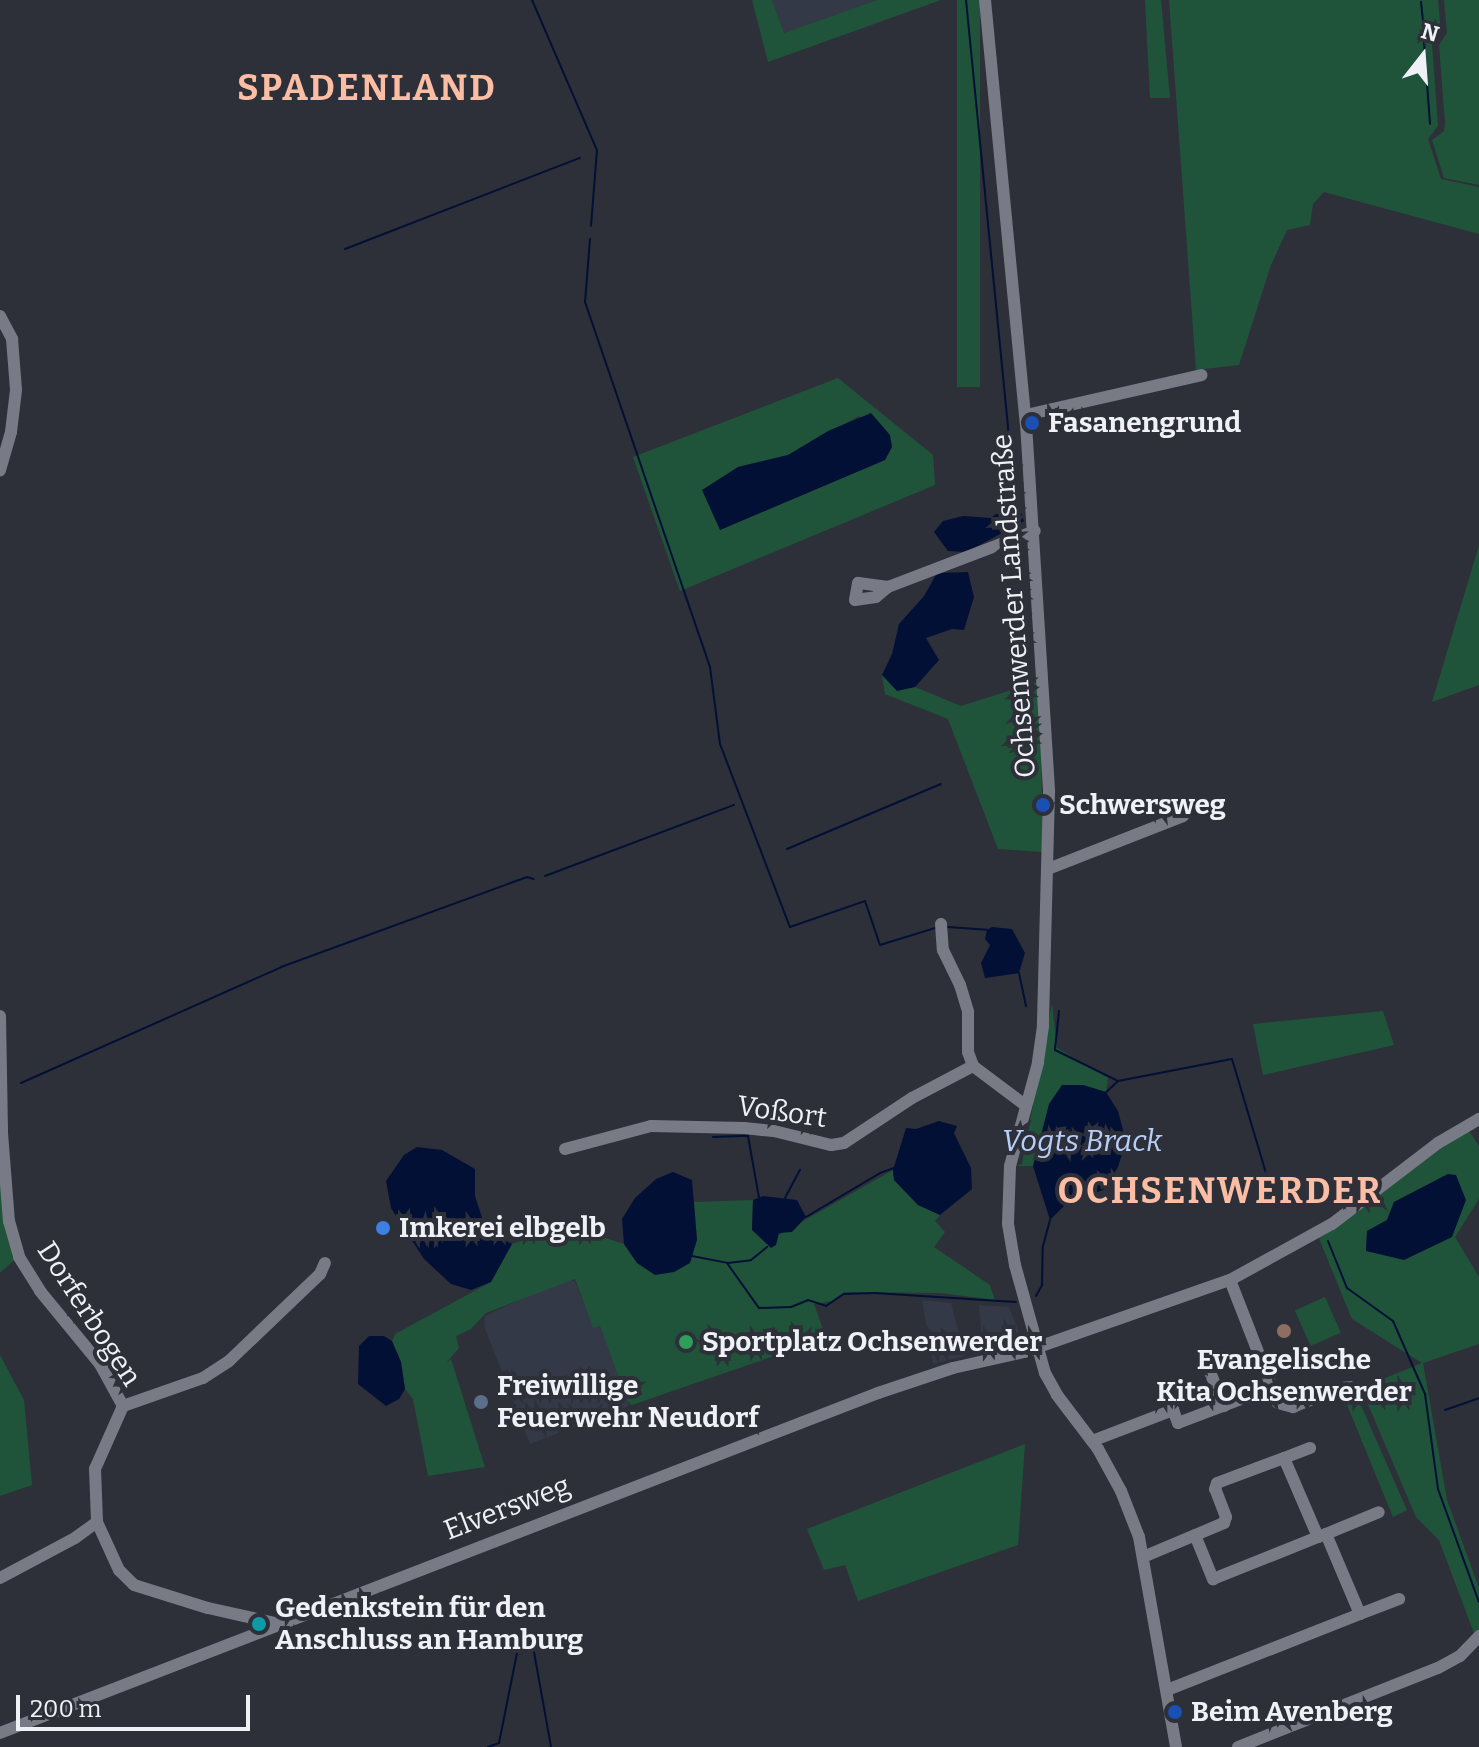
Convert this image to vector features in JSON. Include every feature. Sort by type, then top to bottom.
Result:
[{"type":"street","name":"Ochsenwerder Landstraße","points":[[985,0],[1026,415],[1048,729],[1043,1026],[1010,1166],[1008,1224],[1018,1276],[1045,1373],[1057,1395],[1092,1441],[1121,1491],[1143,1557],[1176,1747]]},
{"type":"street","points":[[0,316],[12,339],[16,390],[11,432],[0,470]]},
{"type":"street","points":[[1026,415],[1202,375]]},
{"type":"street","points":[[888,587],[1035,531]]},
{"type":"street","points":[[1048,869],[1183,816]]},
{"type":"street","points":[[941,924],[943,950],[960,985],[968,1012],[968,1052],[973,1066],[1025,1105]]},
{"type":"street","name":"Dorferbogen","points":[[0,1016],[2,1133],[9,1221],[19,1257],[40,1291],[100,1364],[123,1406],[95,1469],[97,1522]]},
{"type":"street","name":"Voßort","points":[[565,1149],[651,1126],[744,1128],[774,1131],[831,1145],[844,1143],[912,1098],[973,1066]]},
{"type":"street","name":"Elversweg","points":[[0,1733],[277,1623],[878,1393],[953,1368],[1038,1347],[1230,1280],[1332,1224],[1426,1152],[1479,1119]]},
{"type":"street","points":[[123,1406],[203,1378],[229,1361],[320,1274],[325,1263]]},
{"type":"street","points":[[1230,1280],[1276,1401],[1290,1407],[1339,1388],[1353,1387]]},
{"type":"street","points":[[1210,1372],[1224,1406]]},
{"type":"street","points":[[1167,1393],[1178,1423],[1270,1388]]},
{"type":"street","points":[[1092,1441],[1173,1410]]},
{"type":"street","points":[[1143,1557],[1226,1521],[1217,1483],[1310,1448]]},
{"type":"street","points":[[1284,1458],[1360,1614]]},
{"type":"street","points":[[1195,1535],[1213,1579],[1379,1512]]},
{"type":"street","points":[[0,1578],[75,1538],[97,1522],[119,1570],[134,1585],[208,1608],[277,1623]]},
{"type":"street","points":[[1167,1690],[1399,1599]]},
{"type":"street","points":[[1238,1747],[1438,1668],[1460,1656],[1479,1636]]},
{"type":"shaded area","points":[[772,0],[877,0],[784,33]]},
{"type":"shaded area","points":[[568,1278],[575,1282],[593,1327],[600,1326],[629,1406],[530,1444],[484,1326],[485,1316]]},
{"type":"shaded area","points":[[922,1300],[951,1303],[965,1356],[933,1364]]},
{"type":"shaded area","points":[[979,1305],[1009,1307],[1024,1345],[983,1353]]},
{"type":"green space","points":[[752,0],[772,0],[784,33],[877,0],[941,0],[768,62]]},
{"type":"green space","points":[[957,0],[980,0],[980,387],[957,387]]},
{"type":"green space","points":[[1145,0],[1161,0],[1170,98],[1150,98]]},
{"type":"green space","points":[[1169,0],[1438,0],[1441,32],[1432,44],[1438,126],[1428,139],[1441,179],[1479,187],[1479,234],[1324,192],[1313,204],[1310,225],[1287,230],[1271,265],[1239,365],[1196,370]]},
{"type":"green space","points":[[1444,0],[1479,0],[1479,185],[1444,178],[1432,140],[1444,131],[1445,123],[1439,45],[1447,33]]},
{"type":"green space","points":[[838,378],[933,455],[935,485],[680,591],[633,457]],"holes":[[[859,416],[892,447],[885,460],[720,530],[738,467],[788,455]]]},
{"type":"green space","points":[[1479,545],[1479,685],[1432,702]]},
{"type":"green space","points":[[882,675],[897,690],[915,687],[961,706],[1040,681],[1043,852],[998,849],[948,719],[885,694]]},
{"type":"green space","points":[[1052,1003],[1057,1048],[1108,1078],[1106,1092],[1083,1085],[1037,1146],[1033,1166],[1015,1166],[1022,1164]]},
{"type":"green space","points":[[1383,1011],[1394,1045],[1263,1075],[1253,1024]]},
{"type":"green space","points":[[1468,1129],[1479,1146],[1479,1199],[1455,1237],[1479,1277],[1479,1344],[1423,1363],[1447,1500],[1479,1588],[1479,1631],[1474,1633],[1439,1540],[1416,1517],[1361,1388],[1422,1363],[1352,1319],[1318,1236]],"holes":[[[1448,1174],[1366,1251],[1367,1231],[1387,1220],[1394,1202]]]},
{"type":"green space","points":[[893,1170],[894,1180],[918,1205],[940,1215],[935,1221],[945,1232],[934,1247],[990,1285],[995,1300],[941,1293],[845,1292],[832,1301],[814,1304],[826,1338],[629,1406],[600,1326],[593,1328],[575,1279],[486,1313],[471,1329],[456,1336],[459,1348],[446,1363],[451,1359],[485,1467],[428,1476],[413,1399],[405,1389],[401,1362],[392,1341],[395,1334],[491,1282],[512,1244],[568,1226],[624,1244],[637,1263],[697,1240],[694,1202],[753,1200],[752,1230],[777,1236]]},
{"type":"green space","points":[[0,1174],[14,1260],[0,1273]]},
{"type":"green space","points":[[1325,1297],[1341,1333],[1311,1346],[1295,1310]]},
{"type":"green space","points":[[0,1355],[24,1400],[32,1485],[0,1496]]},
{"type":"green space","points":[[1350,1389],[1356,1394],[1407,1510],[1393,1517],[1343,1395]]},
{"type":"green space","points":[[1025,1444],[1018,1545],[858,1601],[845,1565],[824,1570],[807,1529]]},
{"type":"water","points":[[871,413],[890,435],[892,447],[885,460],[720,530],[702,490],[738,467],[788,455],[828,431]]},
{"type":"water","points":[[1015,498],[1024,521],[967,552],[948,551],[934,532],[943,521],[963,516],[991,518]]},
{"type":"water","points":[[968,572],[974,597],[964,630],[952,629],[926,638],[939,660],[915,687],[897,691],[882,675],[892,654],[899,624],[924,596],[937,573]]},
{"type":"water","points":[[992,927],[1012,929],[1025,953],[1019,973],[985,978],[981,963],[990,945],[985,939],[987,930]]},
{"type":"water","name":"Vogts Brack","points":[[1062,1085],[1083,1085],[1106,1092],[1118,1111],[1126,1141],[1118,1167],[1105,1189],[1064,1206],[1050,1220],[1033,1166],[1049,1104]]},
{"type":"water","points":[[939,1121],[957,1126],[954,1133],[971,1168],[972,1189],[940,1215],[918,1205],[894,1180],[893,1170],[906,1128],[916,1129]]},
{"type":"water","points":[[417,1147],[442,1150],[475,1169],[475,1196],[486,1230],[512,1244],[491,1282],[471,1290],[451,1284],[424,1259],[391,1208],[386,1181],[404,1155]]},
{"type":"water","points":[[673,1172],[692,1180],[697,1240],[690,1263],[674,1272],[655,1275],[637,1263],[624,1244],[622,1219],[635,1198],[656,1179]]},
{"type":"water","points":[[1448,1174],[1456,1175],[1466,1200],[1452,1237],[1404,1260],[1366,1251],[1367,1231],[1387,1220],[1394,1202]]},
{"type":"water","points":[[763,1196],[797,1200],[806,1217],[792,1232],[779,1233],[776,1245],[771,1248],[752,1230],[753,1200]]},
{"type":"water","points":[[369,1336],[384,1336],[392,1341],[401,1362],[405,1389],[399,1399],[386,1406],[358,1384],[359,1346]]},
{"type":"waterway","points":[[532,0],[597,150],[591,226]]},
{"type":"waterway","points":[[966,0],[1015,498]]},
{"type":"waterway","points":[[1421,2],[1424,30]]},
{"type":"waterway","points":[[1424,42],[1430,124]]},
{"type":"waterway","points":[[345,249],[580,158]]},
{"type":"waterway","points":[[590,239],[585,302],[710,667],[720,744],[790,927],[865,901],[880,945],[935,928]]},
{"type":"waterway","points":[[787,849],[941,784]]},
{"type":"waterway","points":[[545,876],[734,805]]},
{"type":"waterway","points":[[21,1083],[281,967],[527,877],[534,879]]},
{"type":"waterway","points":[[948,927],[987,930]]},
{"type":"waterway","points":[[1019,973],[1026,1006]]},
{"type":"waterway","points":[[1059,1011],[1055,1050],[1118,1081],[1106,1092]]},
{"type":"waterway","points":[[1118,1081],[1232,1059],[1276,1207]]},
{"type":"waterway","points":[[713,1137],[748,1136],[759,1198]]},
{"type":"waterway","points":[[806,1217],[880,1173],[894,1168]]},
{"type":"waterway","points":[[785,1198],[800,1170]]},
{"type":"waterway","points":[[1036,1296],[1042,1285],[1043,1246],[1050,1220]]},
{"type":"waterway","points":[[1328,1241],[1347,1288],[1393,1321],[1425,1394],[1438,1489],[1479,1602]]},
{"type":"waterway","points":[[728,1263],[751,1260],[767,1247]]},
{"type":"waterway","points":[[692,1256],[727,1263],[759,1308],[791,1307],[808,1300],[826,1306],[844,1294],[875,1293],[1016,1302]]},
{"type":"waterway","points":[[1445,1410],[1479,1398]]},
{"type":"waterway","points":[[532,1641],[551,1747]]},
{"type":"waterway","points":[[488,1747],[499,1743],[518,1648]]},
{"type":"place","name":"Fasanengrund","points":[[1032,423]]},
{"type":"place","name":"Schwersweg","points":[[1043,805]]},
{"type":"place","name":"Imkerei elbgelb","points":[[383,1228]]},
{"type":"place","name":"Evangelische Kita Ochsenwerder","points":[[1284,1331]]},
{"type":"place","name":"Sportplatz Ochsenwerder","points":[[686,1342]]},
{"type":"place","name":"Freiwillige Feuerwehr Neudorf","points":[[481,1402]]},
{"type":"place","name":"Gedenkstein für den Anschluss an Hamburg","points":[[259,1624]]},
{"type":"place","name":"Beim Avenberg","points":[[1175,1712]]},
{"type":"district","name":"SPADENLAND","points":[[367,89]]},
{"type":"district","name":"OCHSENWERDER","points":[[1220,1192]]}]
